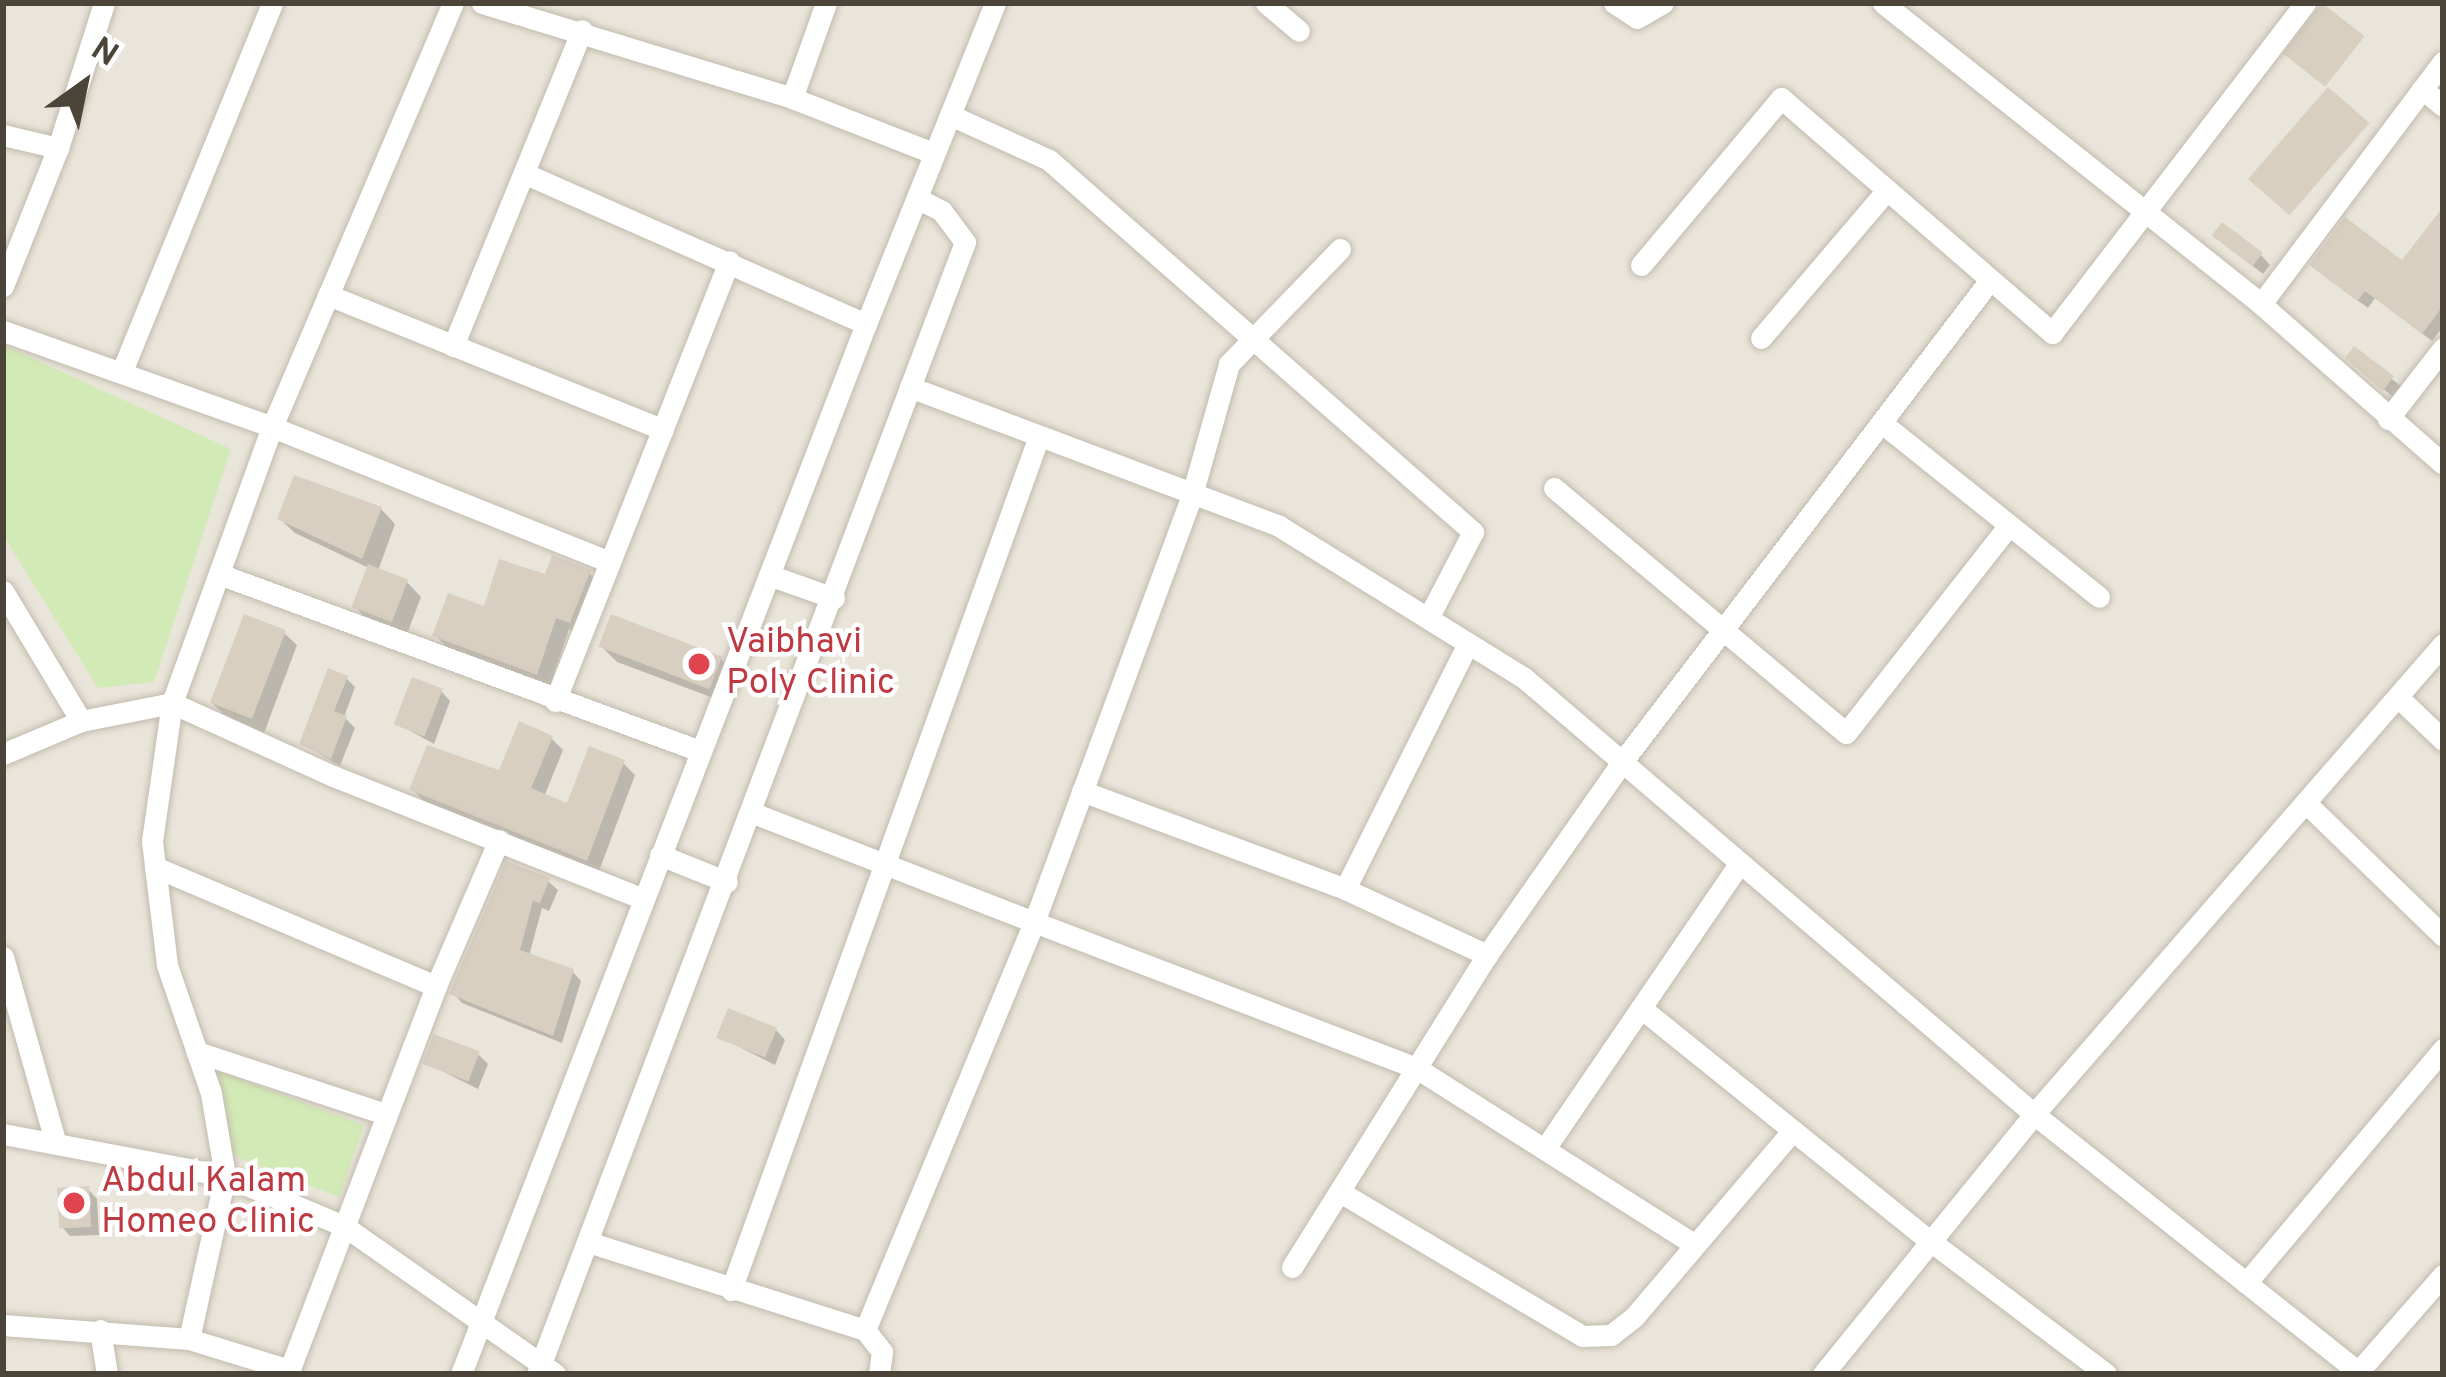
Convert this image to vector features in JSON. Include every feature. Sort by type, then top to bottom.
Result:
[{"type":"street","points":[[3,286],[58,148],[104,3]]},
{"type":"street","points":[[122,371],[272,3]]},
{"type":"street","points":[[190,1339],[225,1176],[211,1093],[166,965],[152,841],[172,703],[272,427],[453,3]]},
{"type":"street","points":[[482,3],[792,98],[933,154]]},
{"type":"street","points":[[792,98],[826,3]]},
{"type":"street","points":[[461,1374],[866,324],[995,3]]},
{"type":"street","points":[[1266,3],[1299,31]]},
{"type":"street","points":[[1614,3],[1636,18],[1664,3]]},
{"type":"street","points":[[1883,3],[2260,304],[2443,464]]},
{"type":"street","points":[[1641,265],[1781,98],[2052,334],[2305,3]]},
{"type":"street","points":[[453,346],[582,30]]},
{"type":"street","points":[[2260,304],[2443,62]]},
{"type":"street","points":[[2422,89],[2443,106]]},
{"type":"street","points":[[950,116],[1049,160],[1473,532],[1428,618]]},
{"type":"street","points":[[3,135],[58,148]]},
{"type":"street","points":[[524,172],[866,324]]},
{"type":"street","points":[[1761,338],[1887,190]]},
{"type":"street","points":[[3,1134],[225,1176],[344,1226],[480,1318],[544,1371],[965,242],[942,211],[917,197]]},
{"type":"street","points":[[865,1330],[1034,922],[1192,495],[1229,364],[1340,249]]},
{"type":"street","points":[[555,700],[729,261]]},
{"type":"street","points":[[1292,1268],[1487,956],[1622,762],[1990,280]]},
{"type":"street","points":[[328,295],[663,430]]},
{"type":"street","points":[[3,331],[272,427],[610,562]]},
{"type":"street","points":[[2388,419],[2443,347]]},
{"type":"street","points":[[910,387],[1279,526],[1523,677],[2033,1114],[2360,1373],[2443,1275]]},
{"type":"street","points":[[1882,423],[2099,596]]},
{"type":"street","points":[[731,1290],[1039,436]]},
{"type":"street","points":[[1553,488],[1846,734],[2009,525]]},
{"type":"street","points":[[219,574],[700,752]]},
{"type":"street","points":[[769,575],[834,598]]},
{"type":"street","points":[[3,591],[81,721]]},
{"type":"street","points":[[1345,889],[1468,643]]},
{"type":"street","points":[[1823,1374],[2033,1114],[2443,644]]},
{"type":"street","points":[[2399,698],[2443,740]]},
{"type":"street","points":[[3,754],[81,721],[172,703],[333,776],[643,899]]},
{"type":"street","points":[[1082,791],[1345,889],[1487,956]]},
{"type":"street","points":[[2306,804],[2443,936]]},
{"type":"street","points":[[751,812],[1418,1069],[1695,1245]]},
{"type":"street","points":[[3,1325],[190,1339],[289,1372],[436,986],[499,840]]},
{"type":"street","points":[[660,855],[727,882]]},
{"type":"street","points":[[1546,1147],[1740,863]]},
{"type":"street","points":[[155,867],[436,986]]},
{"type":"street","points":[[3,957],[56,1141]]},
{"type":"street","points":[[1641,1008],[1929,1240],[2106,1374]]},
{"type":"street","points":[[2246,1283],[2443,1049]]},
{"type":"street","points":[[197,1052],[386,1114]]},
{"type":"street","points":[[1340,1192],[1583,1336],[1611,1335],[1634,1317],[1792,1130]]},
{"type":"street","points":[[591,1243],[865,1330],[882,1352],[879,1374]]},
{"type":"street","points":[[100,1330],[107,1374]]},
{"type":"shaded area","points":[[3,3],[2443,3],[2443,1374],[3,1374]]},
{"type":"green space","points":[[3,345],[231,449],[154,682],[98,688],[3,535]]},
{"type":"green space","points":[[215,1070],[364,1125],[339,1197],[231,1155]]},
{"type":"building","points":[[2322,3],[2365,36],[2325,87],[2283,53]]},
{"type":"building","points":[[2328,87],[2370,123],[2289,215],[2248,179]]},
{"type":"building","points":[[2443,207],[2443,306],[2422,334],[2365,291],[2357,301],[2309,265],[2345,217],[2402,260]]},
{"type":"building","points":[[2222,222],[2263,253],[2252,266],[2212,236]]},
{"type":"building","points":[[2354,346],[2394,376],[2383,391],[2345,358]]},
{"type":"building","points":[[294,475],[382,507],[362,559],[277,519]]},
{"type":"building","points":[[552,555],[591,570],[570,623],[556,618],[537,675],[432,636],[448,593],[484,606],[499,559],[545,574]]},
{"type":"building","points":[[368,564],[408,579],[392,622],[352,607]]},
{"type":"building","points":[[244,614],[286,630],[252,719],[210,703]]},
{"type":"building","points":[[611,614],[722,657],[710,689],[598,647]]},
{"type":"building","points":[[328,668],[348,676],[334,711],[347,716],[331,759],[299,744]]},
{"type":"building","points":[[412,677],[443,689],[425,736],[394,725]]},
{"type":"building","points":[[519,721],[553,736],[531,788],[567,803],[589,746],[625,760],[587,861],[409,790],[427,745],[499,770]]},
{"type":"building","points":[[506,861],[550,878],[540,903],[533,901],[520,950],[574,969],[553,1036],[449,994]]},
{"type":"building","points":[[728,1008],[777,1028],[765,1058],[716,1038]]},
{"type":"building","points":[[434,1034],[480,1052],[468,1081],[423,1064]]},
{"type":"building","points":[[89,1186],[91,1227],[59,1229],[57,1188]]},
{"type":"place","name":"Vaibhavi Poly Clinic","points":[[699,664]]},
{"type":"place","name":"Abdul Kalam Homeo Clinic","points":[[74,1203]]}]
